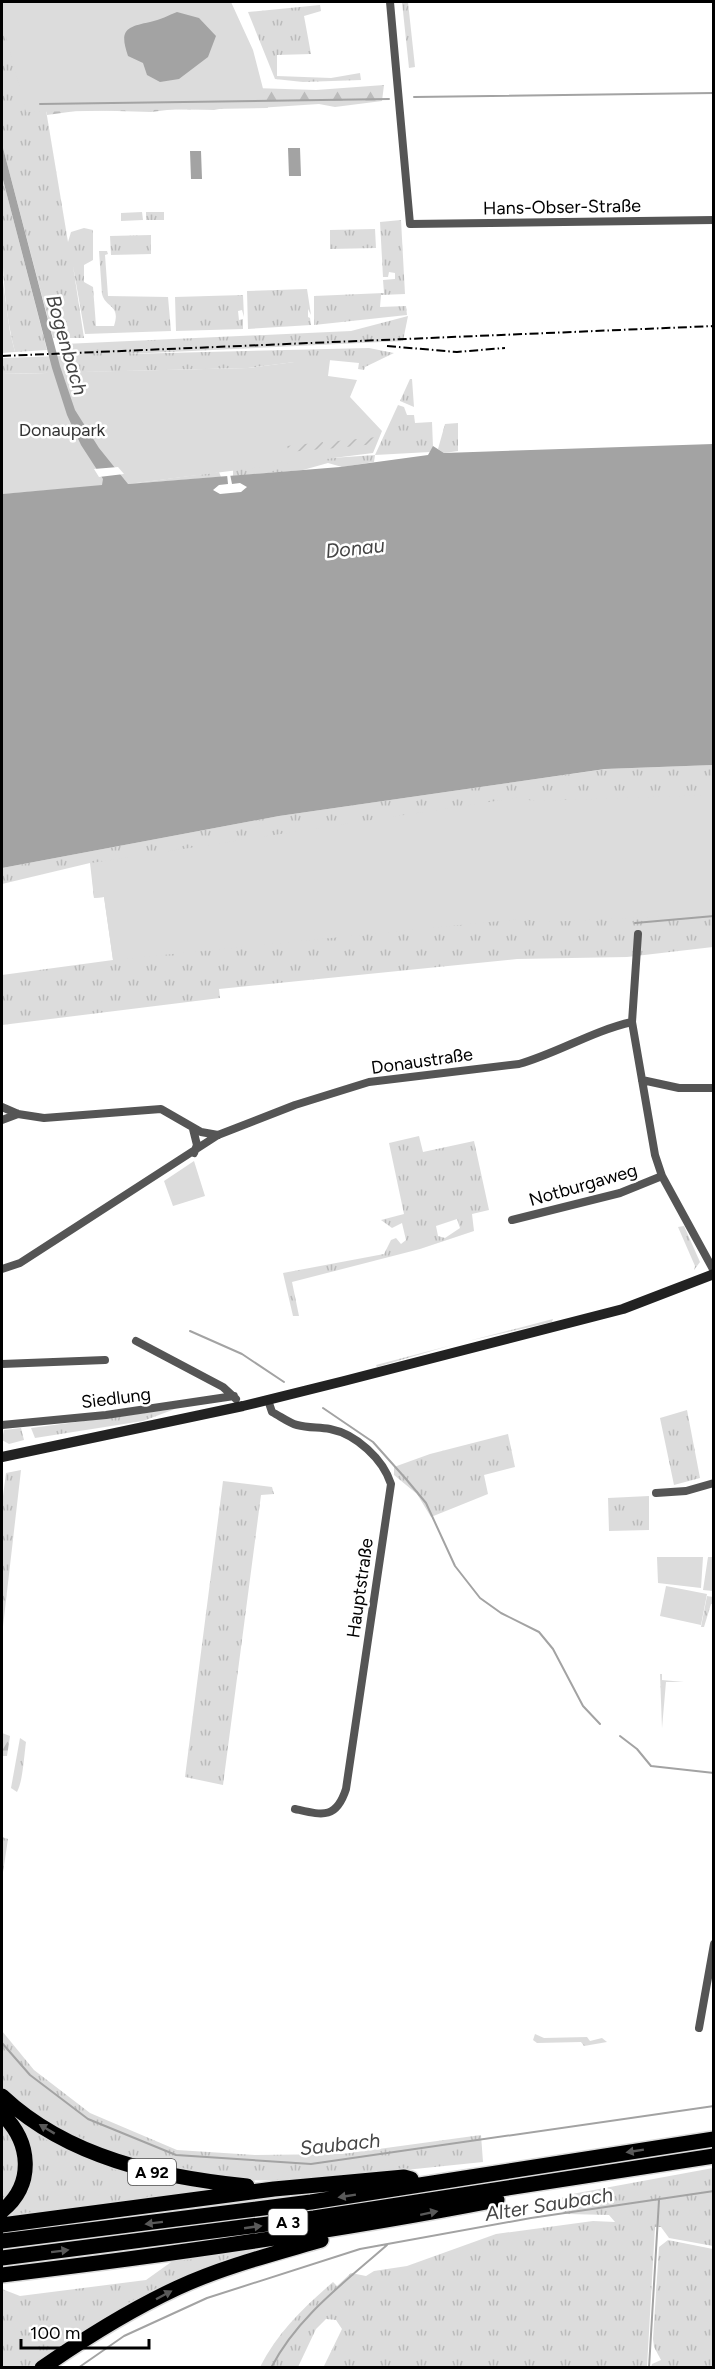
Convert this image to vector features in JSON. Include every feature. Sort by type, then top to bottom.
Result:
[{"type":"highway","name":"A 92","points":[[2,2096],[16,2110],[61,2137],[129,2166],[200,2181],[274,2189]]},
{"type":"highway","points":[[2,2114],[21,2141],[26,2167],[25,2177],[17,2195],[2,2211]]},
{"type":"highway","name":"A 3","points":[[2,2241],[200,2217],[714,2139]]},
{"type":"highway","name":"A 3","points":[[2,2258],[212,2233],[714,2156]]},
{"type":"highway","name":"A 3","points":[[2,2224],[274,2189],[404,2177],[426,2184]]},
{"type":"highway","name":"A 3","points":[[2,2275],[177,2254],[351,2228],[545,2190],[573,2178]]},
{"type":"highway","name":"A 3","points":[[42,2367],[108,2325],[178,2288],[226,2269],[338,2235],[351,2228]]},
{"type":"main road","points":[[2,1457],[268,1400],[623,1308],[714,1273]]},
{"type":"street","name":"Hans-Obser-Straße","points":[[390,2],[410,224],[714,220]]},
{"type":"street","points":[[638,934],[632,1023],[655,1155],[662,1176],[714,1273]]},
{"type":"street","name":"Donaustraße","points":[[2,1269],[20,1263],[194,1153],[218,1135],[295,1105],[369,1082],[519,1064],[591,1034],[632,1023]]},
{"type":"street","points":[[642,1080],[679,1088],[714,1088]]},
{"type":"street","points":[[2,1107],[18,1114],[44,1118],[161,1109],[201,1132],[218,1135]]},
{"type":"street","points":[[2,1120],[18,1114]]},
{"type":"street","points":[[193,1127],[196,1136],[194,1153]]},
{"type":"street","name":"Notburgaweg","points":[[512,1220],[620,1193],[662,1176]]},
{"type":"street","points":[[136,1341],[223,1387],[243,1406]]},
{"type":"street","points":[[2,1365],[105,1360]]},
{"type":"street","name":"Siedlung","points":[[2,1425],[116,1414],[234,1396]]},
{"type":"street","name":"Hauptstraße","points":[[268,1400],[272,1412],[295,1425],[332,1430],[349,1436],[371,1453],[387,1472],[391,1484],[346,1789],[338,1807],[328,1813],[320,1814],[295,1809]]},
{"type":"street","points":[[656,1492],[686,1491],[714,1483]]},
{"type":"street","points":[[699,2028],[714,1944]]},
{"type":"green space","points":[[2,2],[46,110],[68,242],[71,232],[84,228],[93,230],[93,260],[84,265],[84,282],[93,287],[96,326],[114,326],[116,319],[114,310],[102,294],[99,251],[107,251],[108,254],[105,255],[108,296],[168,297],[171,331],[85,334],[73,266],[84,338],[53,338],[2,144]]},
{"type":"green space","points":[[2,2],[231,2],[253,50],[268,108],[26,112],[2,21]]},
{"type":"green space","points":[[402,2],[408,2],[415,67],[409,68]]},
{"type":"green space","points":[[320,5],[321,11],[304,16],[311,54],[277,55],[277,76],[331,78],[360,73],[361,80],[303,82],[275,79],[248,12]]},
{"type":"green space","points":[[384,85],[382,101],[335,107],[319,104],[258,108],[240,105],[214,110],[175,109],[151,112],[83,110],[47,115],[42,91],[252,88],[316,90]]},
{"type":"green space","points":[[2,176],[47,350],[15,352],[4,287]]},
{"type":"green space","points":[[142,212],[143,220],[121,221],[121,213]]},
{"type":"green space","points":[[146,212],[164,212],[164,220],[146,220]]},
{"type":"green space","points":[[401,220],[405,294],[381,295],[380,307],[406,306],[407,315],[314,325],[314,296],[384,293],[383,280],[395,279],[395,273],[389,272],[388,277],[383,277],[380,222]]},
{"type":"green space","points":[[375,229],[376,248],[330,249],[330,230]]},
{"type":"green space","points":[[151,235],[151,254],[111,255],[110,236]]},
{"type":"green space","points":[[2,275],[10,332],[15,352],[2,353]]},
{"type":"green space","points":[[307,289],[311,315],[308,309],[308,317],[311,325],[248,329],[247,291]]},
{"type":"green space","points":[[243,295],[244,317],[242,310],[238,311],[239,320],[243,319],[243,329],[176,331],[175,297]]},
{"type":"green space","points":[[408,316],[403,341],[127,354],[369,348],[394,353],[365,367],[364,370],[358,369],[359,363],[318,359],[248,368],[2,374],[2,358],[62,356],[64,344],[351,331]]},
{"type":"green space","name":"Donaupark","points":[[318,357],[330,360],[328,376],[357,380],[350,397],[382,431],[373,453],[128,484],[2,494],[2,374],[47,373],[49,365],[67,360],[73,372],[248,368],[294,362],[294,358]]},
{"type":"green space","points":[[412,379],[414,407],[400,401]]},
{"type":"green space","points":[[398,405],[404,407],[407,415],[414,415],[415,423],[432,422],[433,447],[430,452],[375,455]]},
{"type":"green space","points":[[458,423],[458,451],[444,453],[438,449],[445,424]]},
{"type":"green space","points":[[377,437],[375,444],[326,449],[328,442]]},
{"type":"green space","points":[[323,442],[322,449],[289,452],[287,446]]},
{"type":"green space","points":[[375,455],[374,462],[342,467],[328,463],[303,470],[233,476],[233,470],[259,463]]},
{"type":"green space","points":[[219,472],[221,477],[128,484]]},
{"type":"green space","points":[[713,765],[713,947],[627,957],[517,959],[219,989],[220,998],[2,1025],[2,975],[113,960],[104,897],[94,898],[90,863],[2,884],[2,868],[279,816],[606,769]]},
{"type":"green space","points":[[713,795],[713,914],[546,922],[521,919],[113,960],[104,897],[94,898],[91,863],[521,797],[532,801]]},
{"type":"green space","points":[[419,1136],[423,1152],[474,1141],[489,1210],[472,1214],[474,1231],[420,1249],[292,1282],[299,1316],[293,1316],[283,1273],[384,1254],[391,1240],[396,1238],[401,1244],[406,1240],[402,1223],[392,1228],[381,1220],[404,1214],[389,1143]],"holes":[[[457,1219],[460,1228],[445,1238],[438,1236],[436,1226]]]},
{"type":"green space","points":[[194,1161],[205,1196],[173,1206],[164,1181]]},
{"type":"green space","points":[[684,1226],[700,1262],[694,1270],[695,1266],[678,1227]]},
{"type":"green space","points":[[553,1319],[552,1322],[468,1341]]},
{"type":"green space","points":[[452,1345],[377,1367],[376,1365]]},
{"type":"green space","points":[[175,1409],[143,1421],[35,1438],[31,1428]]},
{"type":"green space","points":[[687,1410],[700,1478],[674,1485],[660,1418]]},
{"type":"green space","points":[[21,1428],[24,1440],[9,1444],[2,1440],[4,1430]]},
{"type":"green space","points":[[508,1434],[515,1467],[484,1475],[488,1494],[431,1517],[417,1494],[394,1475],[394,1467],[430,1454]]},
{"type":"green space","points":[[21,1470],[2,1635],[2,1504],[6,1473]]},
{"type":"green space","points":[[223,1481],[272,1487],[274,1494],[261,1495],[223,1785],[185,1777]]},
{"type":"green space","points":[[649,1496],[649,1530],[609,1531],[608,1498]]},
{"type":"green space","points":[[657,1557],[703,1557],[701,1588],[658,1583]]},
{"type":"green space","points":[[708,1557],[713,1557],[713,1591],[703,1590]]},
{"type":"green space","points":[[666,1586],[707,1594],[701,1625],[660,1616]]},
{"type":"green space","points":[[707,1596],[713,1597],[713,1604],[711,1604],[704,1627],[701,1627]]},
{"type":"green space","points":[[660,1674],[662,1674],[662,1680],[684,1682],[666,1682],[662,1728]]},
{"type":"green space","points":[[2,1733],[10,1736],[7,1756],[2,1756]]},
{"type":"green space","points":[[20,1738],[26,1742],[22,1775],[17,1792],[11,1788]]},
{"type":"green space","points":[[2,1837],[8,1839],[2,1879]]},
{"type":"green space","points":[[2,2031],[34,2070],[90,2113],[177,2150],[255,2155],[342,2154],[481,2135],[483,2162],[298,2181],[230,2180],[114,2155],[58,2129],[21,2105],[2,2087]]},
{"type":"green space","points":[[535,2034],[544,2038],[587,2037],[590,2041],[602,2038],[607,2042],[584,2046],[581,2042],[537,2043],[533,2040]]},
{"type":"green space","points":[[2,2102],[62,2145],[98,2163],[156,2180],[216,2190],[6,2217],[30,2176],[2,2109]]},
{"type":"green space","points":[[2,2124],[15,2144],[18,2165],[13,2186],[2,2206]]},
{"type":"green space","points":[[713,2168],[713,2246],[669,2238],[661,2227],[655,2227],[647,2367],[324,2366],[342,2329],[336,2320],[326,2319],[316,2329],[298,2367],[260,2367],[283,2332],[301,2311],[333,2282],[337,2286],[351,2273],[366,2276],[374,2271],[407,2266],[496,2234],[593,2221],[615,2222],[609,2215],[567,2214],[558,2210],[556,2200],[572,2194]]},
{"type":"green space","points":[[668,2240],[713,2249],[713,2367],[651,2367],[652,2364],[661,2360],[654,2347],[653,2339],[659,2247]]},
{"type":"green space","points":[[276,2247],[225,2263],[36,2367],[2,2367],[2,2289],[20,2296],[146,2280],[174,2260]]},
{"type":"water","points":[[177,12],[199,18],[216,36],[208,57],[179,79],[160,82],[147,75],[143,63],[128,56],[125,35],[130,28]]},
{"type":"water","name":"Donau","points":[[2,144],[60,366],[75,410],[99,448],[128,484],[340,467],[428,455],[433,446],[444,453],[713,444],[713,765],[605,769],[279,816],[2,868],[2,494],[102,485],[103,479],[81,445],[67,415],[52,368],[2,176]]},
{"type":"water","points":[[288,148],[300,148],[301,176],[289,176]]},
{"type":"water","points":[[190,151],[201,151],[202,179],[191,179]]},
{"type":"pier","points":[[118,467],[124,474],[99,477],[94,469]]},
{"type":"pier","points":[[227,474],[230,474],[232,484],[240,483],[247,487],[241,492],[220,494],[213,490],[219,485],[228,484]]},
{"type":"waterway","points":[[414,97],[714,93]]},
{"type":"waterway","points":[[40,104],[389,99]]},
{"type":"waterway","points":[[635,923],[714,916]]},
{"type":"waterway","points":[[190,1331],[242,1354],[284,1382]]},
{"type":"waterway","points":[[323,1408],[373,1442],[406,1479],[426,1503],[455,1566],[480,1598],[501,1613],[539,1632],[553,1649],[583,1706],[600,1724]]},
{"type":"waterway","points":[[620,1736],[637,1749],[651,1766],[714,1773]]},
{"type":"waterway","name":"Saubach","points":[[2,2043],[30,2075],[88,2119],[176,2155],[311,2164],[714,2106]]},
{"type":"waterway","name":"Alter Saubach","points":[[78,2368],[124,2336],[207,2298],[360,2249],[531,2218],[714,2191]]},
{"type":"waterway","points":[[649,2368],[659,2200]]},
{"type":"waterway","points":[[271,2368],[294,2332],[308,2316],[387,2245]]},
{"type":"railway","points":[[2,356],[714,326]]},
{"type":"railway","points":[[387,346],[457,352],[505,348]]},
{"type":"water label","name":"Bogenbach","points":[[67,345]]}]
